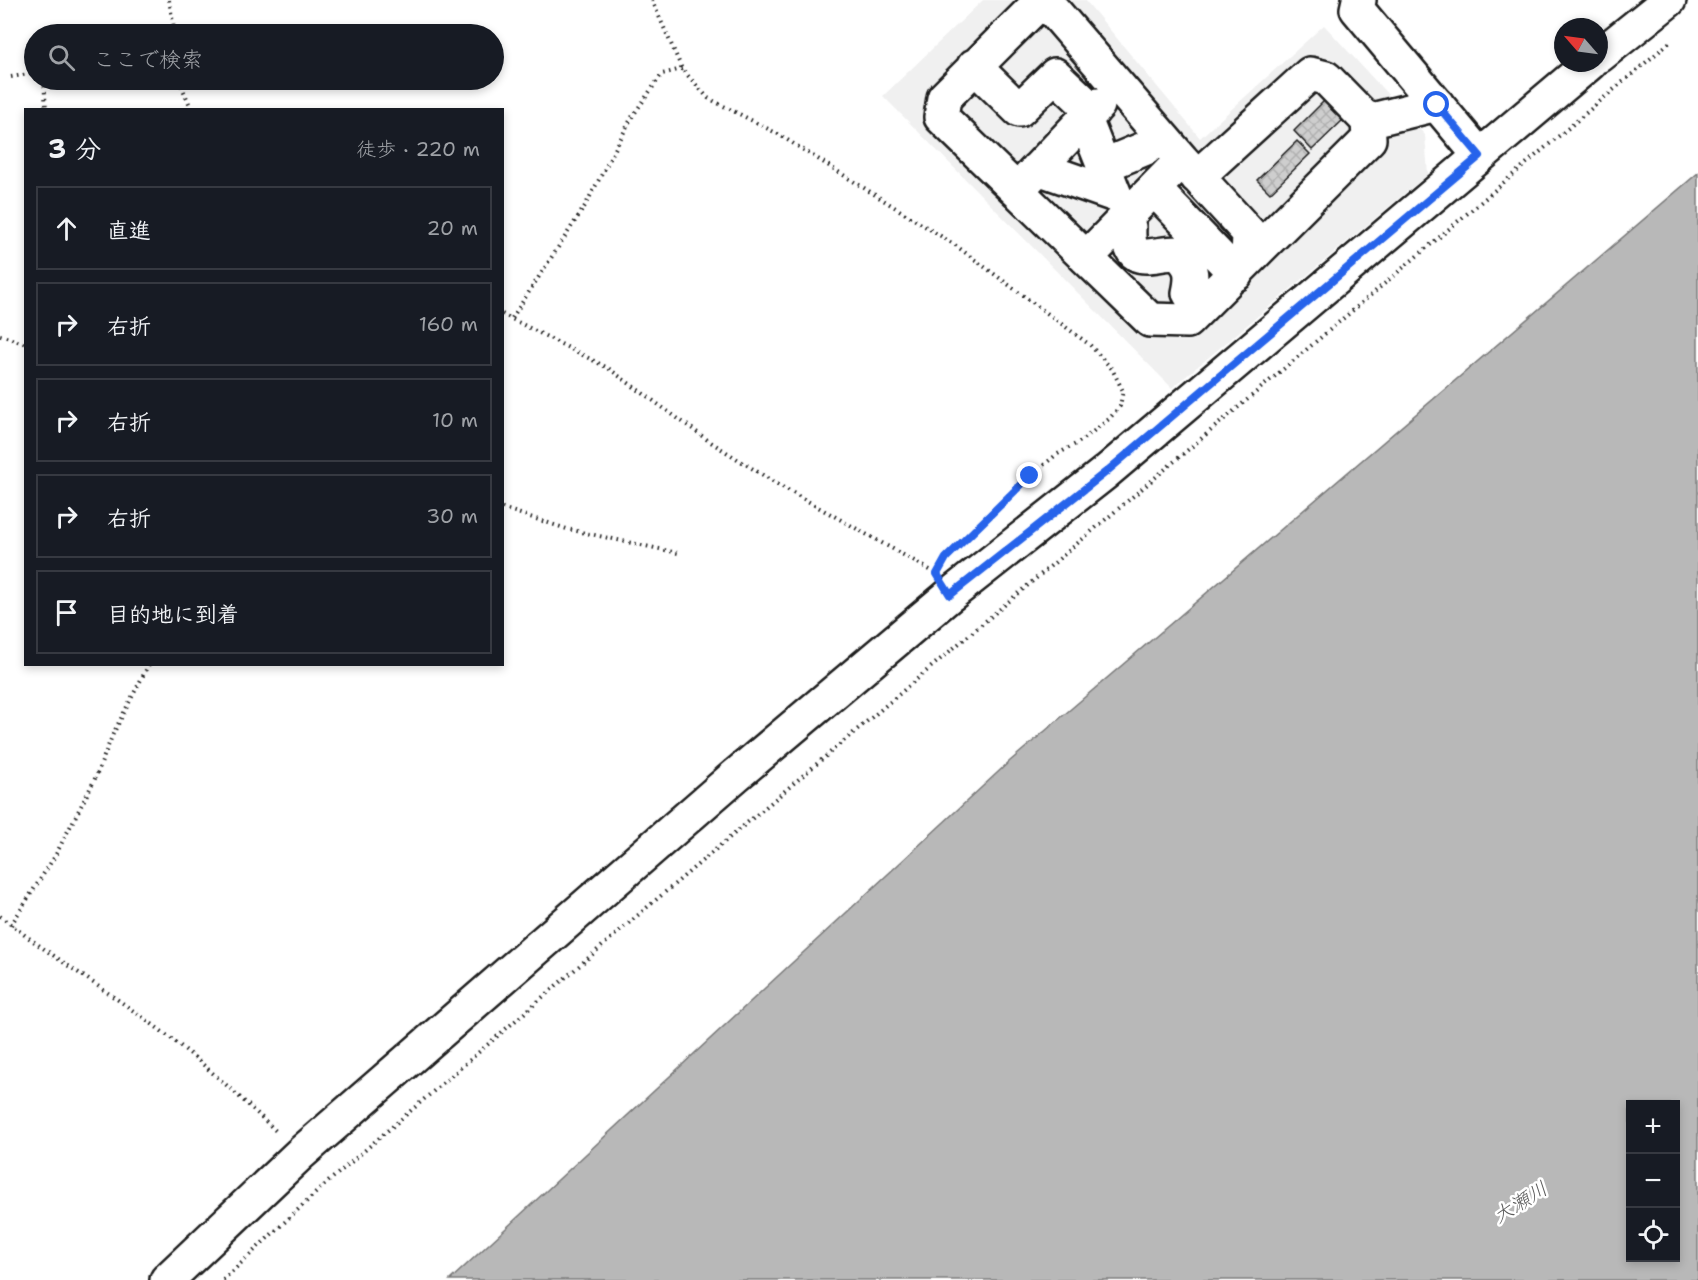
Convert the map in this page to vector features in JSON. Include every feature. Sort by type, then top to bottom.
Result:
[{"type":"street","points":[[1359,0],[1357,9],[1480,156]]},
{"type":"street","points":[[1608,49],[1669,0]]},
{"type":"street","points":[[1086,258],[1138,205],[1190,169],[1310,74],[1326,78],[1368,121],[1369,139],[1242,267],[1187,321],[1150,320],[1086,258],[1028,180],[941,117],[944,98],[1037,5],[1053,10],[1117,86],[1190,169],[1249,233],[1242,267]]},
{"type":"street","points":[[968,72],[1020,135],[1055,100],[1104,132],[1138,205],[1242,267]]},
{"type":"street","points":[[167,1280],[300,1154],[735,776],[950,595],[1106,472],[1579,72]]},
{"type":"street","points":[[1028,180],[1116,195],[1104,132],[1117,86]]},
{"type":"street","points":[[1368,121],[1437,105]]},
{"type":"street","points":[[1028,180],[1104,132]]},
{"type":"street","points":[[1138,205],[1129,228],[1131,248],[1137,255],[1150,257],[1177,252],[1188,262],[1193,275],[1188,293],[1200,308]]},
{"type":"path","points":[[169,0],[173,24]]},
{"type":"path","points":[[652,0],[682,69],[708,98],[778,134],[955,245],[1090,345],[1113,369],[1123,391],[1120,406],[1109,419],[1081,441],[1056,455],[1030,476],[952,552]]},
{"type":"path","points":[[224,1280],[321,1188],[644,910],[1671,42]]},
{"type":"path","points":[[512,318],[585,206],[644,100],[662,74],[682,69]]},
{"type":"path","points":[[11,77],[24,75]]},
{"type":"path","points":[[45,90],[46,108]]},
{"type":"path","points":[[183,90],[191,108]]},
{"type":"path","points":[[504,315],[608,368],[709,441],[777,484],[937,574],[950,595]]},
{"type":"path","points":[[0,335],[24,343]]},
{"type":"path","points":[[504,509],[567,528],[678,553]]},
{"type":"path","points":[[11,925],[55,856],[84,800],[112,734],[148,666]]},
{"type":"path","points":[[0,916],[140,1015],[237,1094],[300,1154]]},
{"type":"shaded area","points":[[983,0],[1085,0],[1200,138],[1324,25],[1425,135],[1428,174],[1172,388],[883,96]]},
{"type":"water","name":"大瀬川","points":[[1698,173],[1698,1280],[450,1280],[1010,761]]},
{"type":"building","points":[[1326,99],[1345,118],[1312,150],[1294,131]]},
{"type":"building","points":[[1297,141],[1310,154],[1270,193],[1257,180]]},
{"type":"route","points":[[1030,476],[946,558],[937,574],[950,595],[1106,472],[1480,156],[1437,105]]}]
